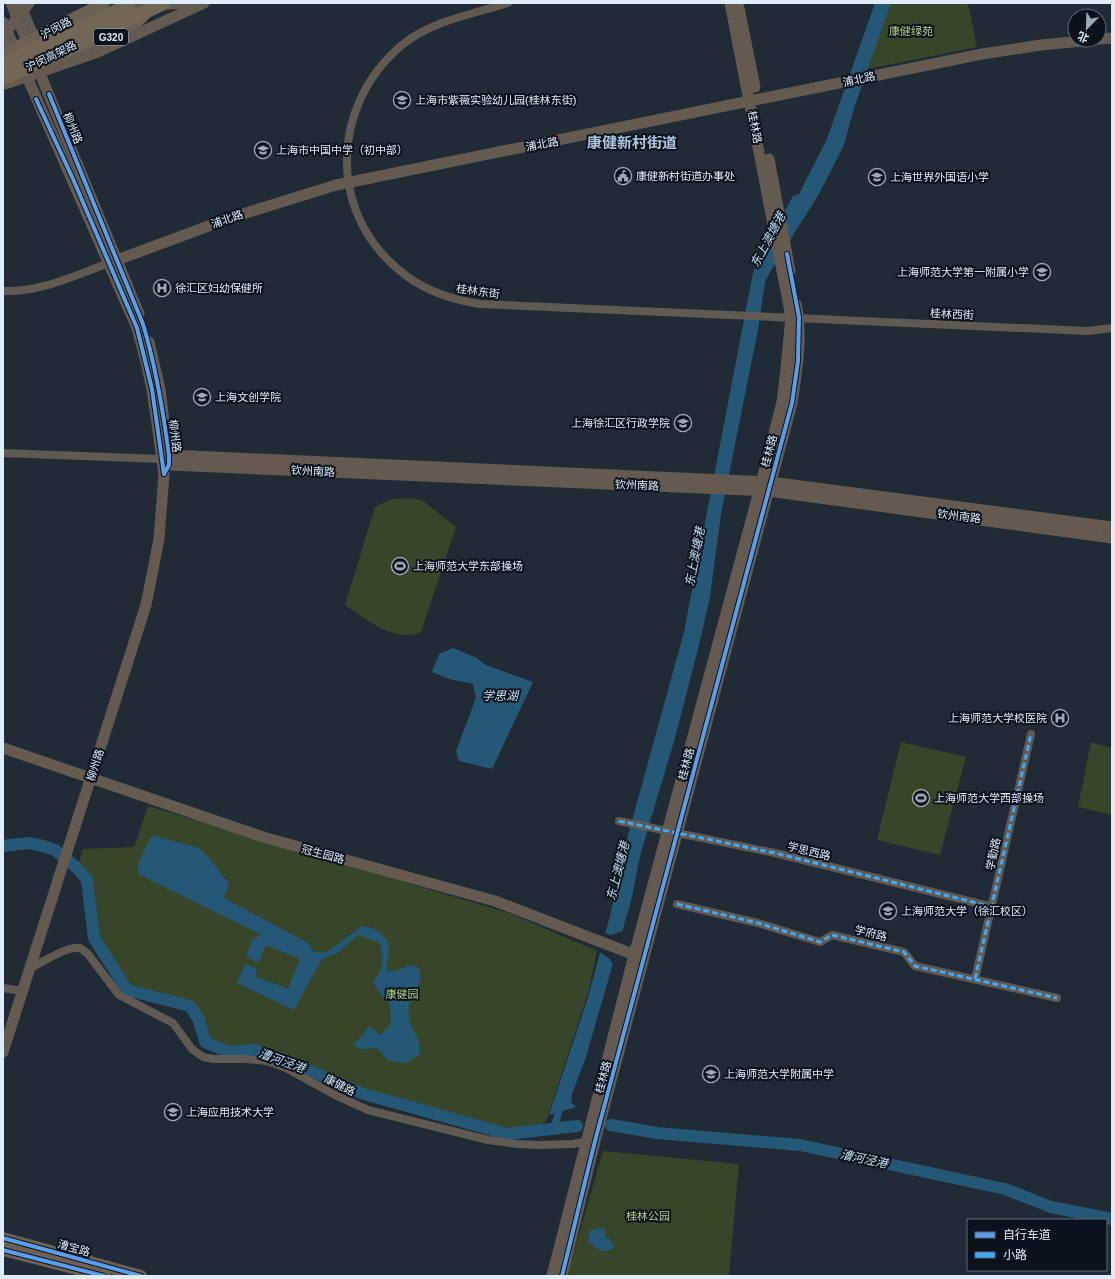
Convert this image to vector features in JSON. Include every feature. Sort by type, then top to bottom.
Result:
[{"type":"highway","name":"沪闵高架路","points":[[9,56],[134,3]]},
{"type":"highway","name":"沪闵高架路","points":[[3,79],[164,3]]},
{"type":"main road","name":"沪闵路","points":[[9,56],[32,41],[104,3]]},
{"type":"main road","points":[[3,86],[23,78],[41,63],[170,3]]},
{"type":"main road","points":[[3,73],[9,56],[41,63]]},
{"type":"main road","name":"漕宝路","points":[[3,1238],[141,1276]]},
{"type":"main road","name":"漕宝路","points":[[3,1250],[104,1276]]},
{"type":"street","name":"柳州路","points":[[11,3],[32,41],[41,63],[50,94],[113,262]]},
{"type":"street","points":[[3,33],[11,26],[23,6],[29,3]]},
{"type":"street","points":[[139,3],[152,5],[183,3]]},
{"type":"street","points":[[3,86],[98,52],[204,3]]},
{"type":"street","name":"桂林东街","points":[[508,3],[440,24],[423,31],[403,44],[388,58],[375,74],[356,109],[349,130],[346,152],[348,182],[357,215],[371,239],[388,260],[407,277],[429,290],[453,299],[480,304],[795,317]]},
{"type":"street","name":"桂林路","points":[[552,1276],[590,1141],[765,486],[792,402],[798,361],[795,317],[784,259],[778,204],[730,3]]},
{"type":"street","name":"桂林路","points":[[738,3],[772,217],[784,259]]},
{"type":"street","points":[[23,6],[32,41]]},
{"type":"street","name":"柳州路","points":[[3,22],[9,56],[36,99],[143,324],[153,357],[166,463],[159,539],[150,587],[91,778],[3,1052]]},
{"type":"street","name":"浦北路","points":[[3,290],[18,291],[42,288],[230,218],[348,182],[869,76],[1011,49],[1067,43]]},
{"type":"street","name":"桂林西街","points":[[795,317],[1088,331],[1112,328]]},
{"type":"street","name":"钦州南路","points":[[3,453],[166,463],[765,486],[1112,527]]},
{"type":"street","name":"钦州南路","points":[[765,486],[1112,538]]},
{"type":"street","name":"学勤路","points":[[976,979],[1031,734]]},
{"type":"street","name":"冠生园路","points":[[3,748],[263,837],[495,902],[639,957]]},
{"type":"street","name":"学思西路","points":[[623,822],[775,854],[993,907]]},
{"type":"street","name":"学府路","points":[[677,904],[758,923],[820,942],[832,935],[904,952],[915,966],[1057,998]]},
{"type":"street","name":"康健路","points":[[30,968],[49,960],[64,950],[80,948],[88,954],[119,995],[173,1023],[192,1049],[203,1057],[214,1060],[246,1059],[267,1061],[286,1068],[335,1095],[368,1110],[503,1143],[572,1144],[590,1141]]},
{"type":"street","points":[[3,988],[22,991]]},
{"type":"street","name":"桂林路","points":[[562,1276],[590,1141]]},
{"type":"green space","name":"康健绿苑","points":[[891,3],[968,3],[977,47],[867,69]]},
{"type":"green space","name":"上海师范大学东部操场","points":[[412,498],[423,501],[456,527],[421,632],[411,635],[401,635],[371,623],[345,605],[375,507],[392,499]]},
{"type":"green space","name":"上海师范大学西部操场","points":[[901,742],[966,757],[940,855],[877,840]]},
{"type":"green space","points":[[1091,742],[1112,748],[1112,815],[1078,807]]},
{"type":"green space","name":"康健园","points":[[148,806],[509,913],[597,951],[589,990],[546,1122],[507,1134],[364,1094],[282,1059],[253,1050],[228,1052],[205,1042],[199,1020],[190,1006],[127,990],[94,938],[87,880],[77,868],[83,849],[134,847]]},
{"type":"green space","name":"桂林公园","points":[[603,1151],[739,1164],[729,1276],[567,1276]]},
{"type":"water","points":[[875,3],[891,3],[854,108],[844,145],[819,194],[765,282],[758,330],[721,514],[710,597],[675,738],[641,852],[631,901],[586,1057],[572,1094],[571,1102],[576,1107],[549,1115],[588,997],[610,916],[628,835],[684,632],[753,273],[766,245],[793,196],[799,194],[827,139]]},
{"type":"water","name":"学思湖","points":[[453,648],[477,658],[486,665],[533,682],[492,769],[459,761],[456,751],[476,698],[473,684],[449,679],[432,672],[439,654]]},
{"type":"water","points":[[152,835],[199,848],[211,860],[229,884],[224,898],[308,943],[314,952],[327,952],[362,926],[381,933],[385,937],[389,946],[389,955],[386,965],[387,971],[394,971],[410,965],[419,968],[419,984],[410,1002],[409,1015],[412,1027],[419,1042],[420,1054],[407,1063],[389,1061],[377,1048],[361,1049],[353,1046],[369,1026],[380,1035],[391,1024],[390,1004],[381,995],[373,982],[379,973],[382,964],[380,943],[358,935],[337,953],[322,959],[294,1010],[237,983],[245,964],[256,968],[256,977],[288,989],[300,959],[265,945],[259,963],[246,956],[252,940],[261,935],[138,874],[138,864]]},
{"type":"water","points":[[600,1228],[606,1230],[605,1237],[611,1241],[614,1248],[602,1251],[588,1242],[590,1235],[588,1233],[589,1231]]},
{"type":"pier","points":[[625,930],[614,970],[609,958],[598,951],[603,932],[610,935]]},
{"type":"waterway","name":"漕河泾港","points":[[3,846],[28,843],[43,846],[55,850],[77,868],[87,880],[94,938],[127,990],[190,1006],[199,1020],[205,1042],[228,1052],[253,1050],[282,1059],[364,1094],[507,1134],[577,1126]]},
{"type":"waterway","name":"东上澳塘港","points":[[554,1128],[561,1104]]},
{"type":"waterway","name":"漕河泾港","points":[[611,1125],[657,1133],[800,1145],[1005,1189],[1051,1207],[1112,1219]]},
{"type":"marked path","points":[[975,979],[1031,734]]},
{"type":"marked path","points":[[619,821],[775,853],[993,907]]},
{"type":"marked path","points":[[677,904],[758,923],[820,942],[832,935],[904,952],[915,966],[1057,998]]},
{"type":"cycle path","points":[[49,94],[143,324],[148,340],[162,405],[167,438],[169,465],[164,474]]},
{"type":"cycle path","points":[[36,99],[73,179],[137,328],[152,389],[164,474]]},
{"type":"cycle path","points":[[562,1276],[595,1141],[792,403],[798,361],[799,317],[787,254]]},
{"type":"cycle path","points":[[3,1238],[141,1276]]},
{"type":"cycle path","points":[[3,1250],[104,1276]]},
{"type":"place","name":"上海市紫薇实验幼儿园(桂林东街)","points":[[402,100]]},
{"type":"place","name":"上海市中国中学（初中部）","points":[[263,150]]},
{"type":"place","name":"康健新村街道办事处","points":[[623,176]]},
{"type":"place","name":"上海世界外国语小学","points":[[877,177]]},
{"type":"place","name":"上海师范大学第一附属小学","points":[[1042,272]]},
{"type":"place","name":"徐汇区妇幼保健所","points":[[162,288]]},
{"type":"place","name":"上海文创学院","points":[[202,397]]},
{"type":"place","name":"上海徐汇区行政学院","points":[[683,423]]},
{"type":"place","name":"上海师范大学东部操场","points":[[400,566]]},
{"type":"place","name":"上海师范大学校医院","points":[[1060,718]]},
{"type":"place","name":"上海师范大学西部操场","points":[[921,798]]},
{"type":"place","name":"上海师范大学（徐汇校区）","points":[[888,911]]},
{"type":"place","name":"上海师范大学附属中学","points":[[711,1074]]},
{"type":"place","name":"上海应用技术大学","points":[[173,1112]]},
{"type":"district","name":"康健新村街道","points":[[632,143]]}]
